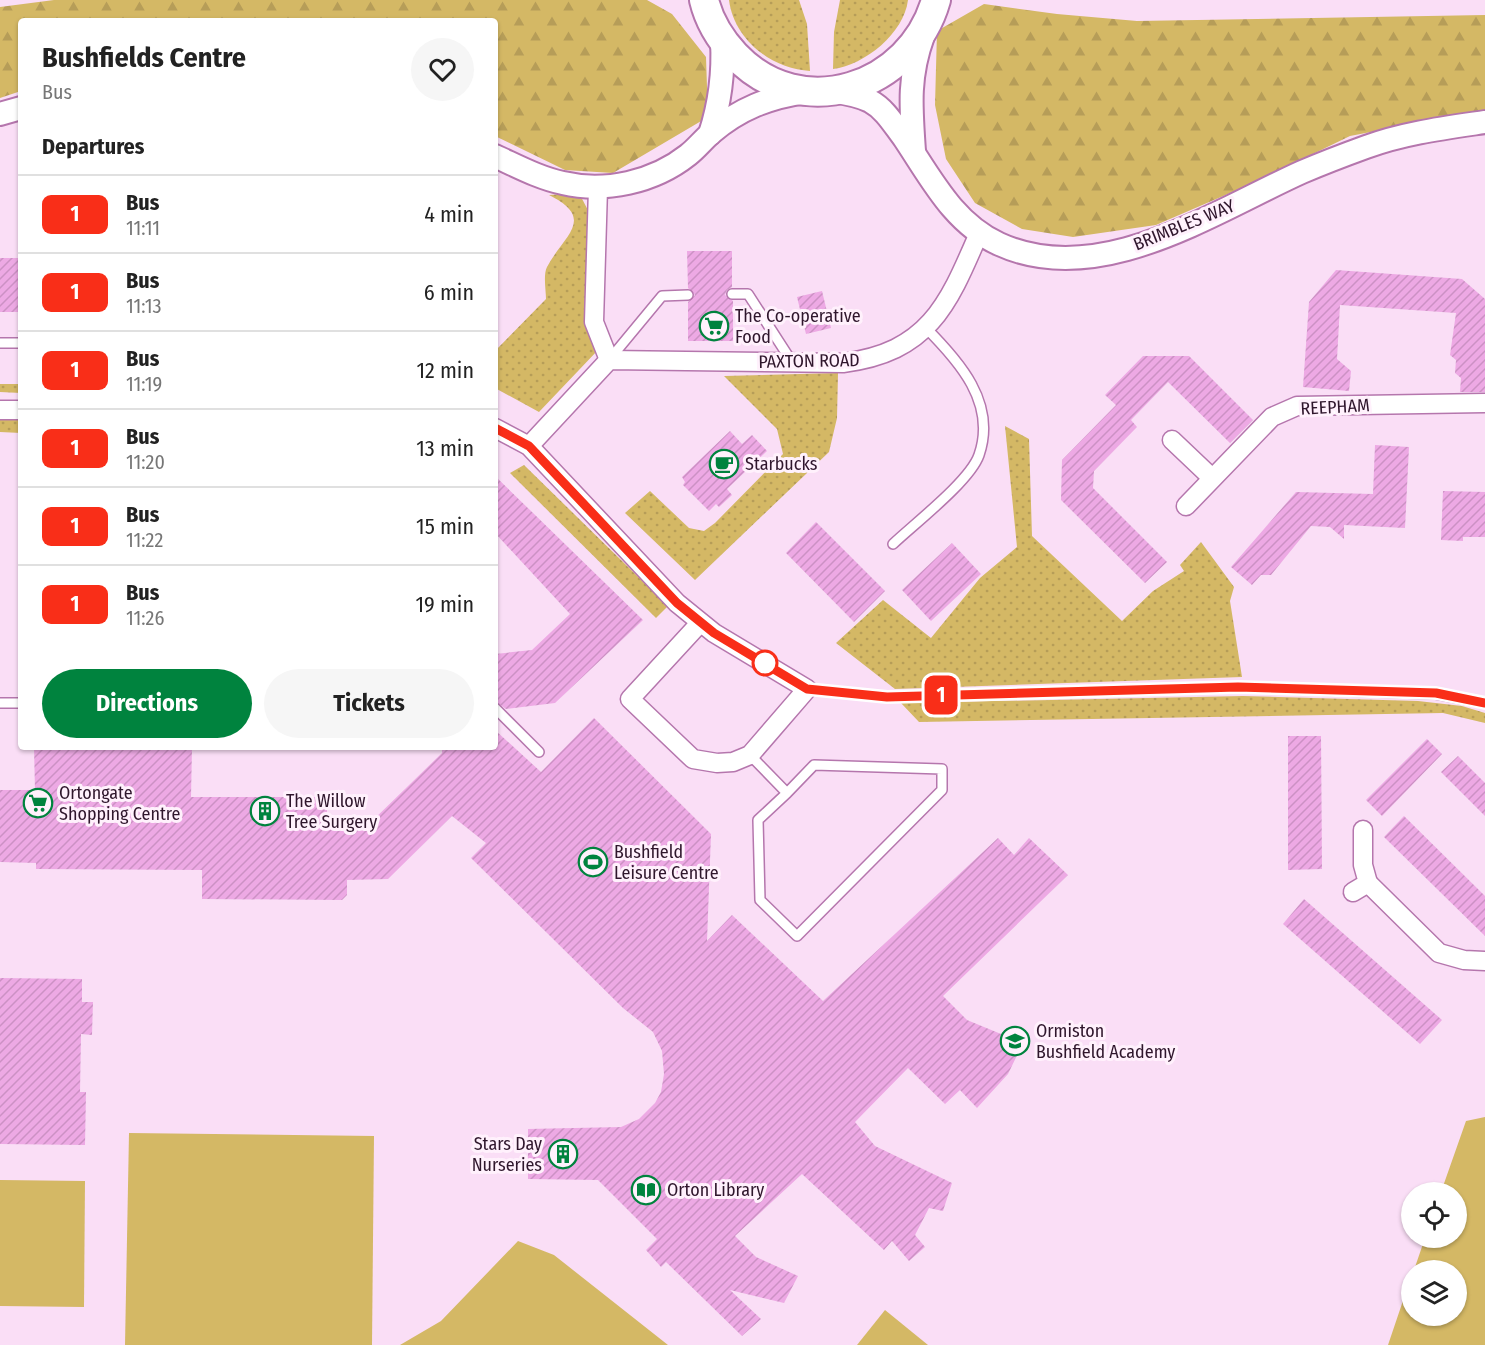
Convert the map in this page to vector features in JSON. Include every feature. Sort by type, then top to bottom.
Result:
[{"type":"main road","points":[[701,4],[722,42],[746,67],[776,84],[820,92],[854,87],[876,78],[895,65],[912,48],[936,12]]},
{"type":"street","points":[[914,153],[910,89],[915,58],[936,12]]},
{"type":"street","points":[[710,134],[719,104],[723,73],[722,42]]},
{"type":"street","name":"BRIMBLES WAY","points":[[498,157],[562,183],[598,188],[633,182],[665,170],[688,155],[731,117],[756,104],[783,95],[820,92],[852,94],[872,102],[888,116],[951,208],[979,233],[1029,255],[1063,258],[1092,255],[1148,243],[1212,217],[1302,172],[1411,133],[1485,122]]},
{"type":"street","points":[[0,114],[18,109]]},
{"type":"street","points":[[529,446],[609,360],[594,322],[598,188]]},
{"type":"street","name":"PAXTON ROAD","points":[[609,360],[843,363],[872,359],[900,348],[925,327],[955,292],[979,233]]},
{"type":"street","name":"REEPHAM","points":[[1186,506],[1272,417],[1297,406],[1485,403]]},
{"type":"street","points":[[0,410],[18,410]]},
{"type":"street","points":[[498,430],[529,446],[677,603],[700,623],[807,689],[750,755],[733,762],[693,759],[630,699],[700,623]]},
{"type":"street","points":[[1172,440],[1212,478]]},
{"type":"street","points":[[1363,830],[1361,887],[1439,953],[1464,960],[1485,961]]},
{"type":"lane","points":[[732,294],[748,294],[793,363]]},
{"type":"lane","points":[[609,360],[662,296],[688,295]]},
{"type":"lane","points":[[893,544],[957,484],[979,456],[984,423],[975,389],[952,354],[925,327]]},
{"type":"lane","points":[[0,343],[18,343]]},
{"type":"lane","points":[[807,689],[887,697],[1238,687],[1436,693],[1485,703]]},
{"type":"lane","points":[[0,703],[18,704]]},
{"type":"lane","points":[[498,711],[539,752]]},
{"type":"lane","points":[[750,755],[787,793]]},
{"type":"lane","points":[[814,765],[942,770],[942,790],[797,936],[759,900],[758,820],[787,793],[814,765]]},
{"type":"green space","points":[[54,0],[647,0],[672,14],[706,57],[708,117],[613,173],[565,170],[498,137],[498,18],[18,18],[18,92],[0,98],[0,7]]},
{"type":"green space","points":[[729,0],[799,0],[807,24],[810,71],[782,65],[757,50],[738,28]]},
{"type":"green space","points":[[840,0],[908,0],[899,24],[881,45],[858,61],[833,69],[834,32]]},
{"type":"green space","points":[[984,4],[1057,14],[1137,21],[1485,15],[1485,110],[1350,136],[1251,184],[1156,225],[1073,237],[1022,229],[975,203],[946,159],[935,105],[937,31]]},
{"type":"green space","points":[[579,193],[591,216],[598,350],[539,412],[498,390],[498,348],[546,299],[547,267],[572,228],[574,220],[571,212],[549,195]]},
{"type":"green space","points":[[838,373],[837,418],[829,452],[695,580],[625,513],[650,491],[689,528],[704,531],[715,523],[783,454],[777,429],[724,376]]},
{"type":"green space","points":[[0,384],[18,384],[18,393],[0,392]]},
{"type":"green space","points":[[0,418],[18,418],[18,433],[0,432]]},
{"type":"green space","points":[[1005,426],[1029,439],[1032,536],[1122,621],[1153,591],[1184,571],[1180,565],[1201,542],[1234,587],[1230,601],[1242,677],[895,689],[836,643],[883,600],[931,638],[980,578],[1017,547]]},
{"type":"green space","points":[[524,465],[668,606],[656,618],[510,473]]},
{"type":"green space","points":[[1243,696],[1418,701],[1462,706],[1485,713],[1485,723],[1443,713],[919,722],[901,703]]},
{"type":"green space","points":[[1485,1117],[1485,1345],[1388,1345],[1401,1307],[1401,1326],[1467,1326],[1467,1260],[1417,1260],[1422,1248],[1467,1248],[1467,1182],[1445,1182],[1466,1121]]},
{"type":"green space","points":[[129,1133],[374,1136],[372,1345],[125,1345]]},
{"type":"green space","points":[[0,1180],[85,1181],[84,1307],[0,1306]]},
{"type":"green space","points":[[518,1241],[554,1255],[668,1345],[400,1345],[441,1321]]},
{"type":"green space","points":[[885,1310],[928,1345],[857,1345]]},
{"type":"building","points":[[687,251],[732,251],[732,287],[725,295],[733,301],[733,341],[688,341],[688,302],[695,295],[688,288]]},
{"type":"building","points":[[0,258],[18,258],[18,312],[0,312]]},
{"type":"building","points":[[1336,270],[1462,279],[1485,299],[1485,392],[1460,392],[1461,378],[1455,373],[1456,360],[1450,355],[1456,313],[1340,305],[1337,359],[1351,371],[1349,391],[1303,387],[1309,302]]},
{"type":"building","points":[[822,291],[831,328],[806,334],[797,297]]},
{"type":"building","points":[[1143,356],[1189,356],[1253,420],[1230,443],[1168,382],[1131,420],[1137,427],[1094,471],[1093,488],[1167,562],[1145,583],[1061,500],[1062,460],[1116,405],[1105,395]]},
{"type":"building","name":"Starbucks","points":[[730,431],[742,444],[752,435],[767,451],[727,489],[732,495],[719,507],[716,504],[709,511],[683,485],[685,482],[682,477]]},
{"type":"building","points":[[1375,445],[1409,447],[1405,528],[1344,525],[1344,539],[1330,527],[1311,526],[1271,575],[1261,575],[1252,585],[1231,567],[1296,492],[1373,494]]},
{"type":"building","points":[[498,479],[643,620],[555,703],[506,709],[498,703],[498,654],[532,650],[570,614],[498,536]]},
{"type":"building","points":[[1443,491],[1485,492],[1485,537],[1463,537],[1463,541],[1441,540]]},
{"type":"building","points":[[816,522],[885,591],[854,622],[786,553]]},
{"type":"building","points":[[952,543],[981,574],[931,621],[902,590]]},
{"type":"building","points":[[594,718],[711,834],[707,941],[732,915],[823,1001],[998,838],[1014,855],[1029,838],[1068,875],[943,996],[967,1020],[1023,1043],[1008,1074],[977,1108],[960,1090],[945,1104],[908,1068],[855,1122],[875,1146],[952,1183],[943,1211],[929,1208],[915,1235],[925,1247],[909,1261],[892,1241],[884,1250],[802,1174],[735,1236],[756,1257],[798,1276],[784,1303],[730,1290],[761,1319],[742,1336],[666,1262],[661,1267],[646,1250],[657,1239],[598,1180],[528,1179],[528,1129],[621,1127],[639,1119],[655,1103],[661,1092],[664,1074],[662,1051],[653,1032],[623,1008],[471,858],[486,843],[452,816],[388,879],[347,880],[347,895],[342,900],[202,899],[202,870],[36,869],[36,863],[0,862],[0,790],[35,790],[34,750],[192,750],[191,797],[327,797],[327,825],[368,825],[442,753],[442,750],[498,750],[498,733],[541,772]]},
{"type":"building","points":[[1288,736],[1321,736],[1322,869],[1288,870]]},
{"type":"building","points":[[1427,739],[1442,754],[1382,816],[1366,800]]},
{"type":"building","points":[[1458,756],[1485,783],[1485,816],[1441,772]]},
{"type":"building","points":[[1404,816],[1485,896],[1485,936],[1384,837]]},
{"type":"building","points":[[1304,899],[1442,1020],[1420,1044],[1283,924]]},
{"type":"building","points":[[0,978],[82,979],[82,1002],[93,1002],[92,1035],[81,1034],[80,1092],[86,1092],[85,1145],[0,1144]]},
{"type":"bus line","name":"1","points":[[498,429],[529,446],[677,603],[700,623],[807,689],[887,697],[1238,687],[1436,693],[1485,703]]},
{"type":"place","name":"The Co-operative Food","points":[[714,326]]},
{"type":"place","name":"Starbucks","points":[[724,464]]},
{"type":"place","name":"Ortongate Shopping Centre","points":[[38,803]]},
{"type":"place","name":"The Willow Tree Surgery","points":[[265,811]]},
{"type":"place","name":"Bushfield Leisure Centre","points":[[593,862]]},
{"type":"place","name":"Ormiston Bushfield Academy","points":[[1015,1041]]},
{"type":"place","name":"Stars Day Nurseries","points":[[563,1154]]},
{"type":"place","name":"Orton Library","points":[[646,1190]]}]
